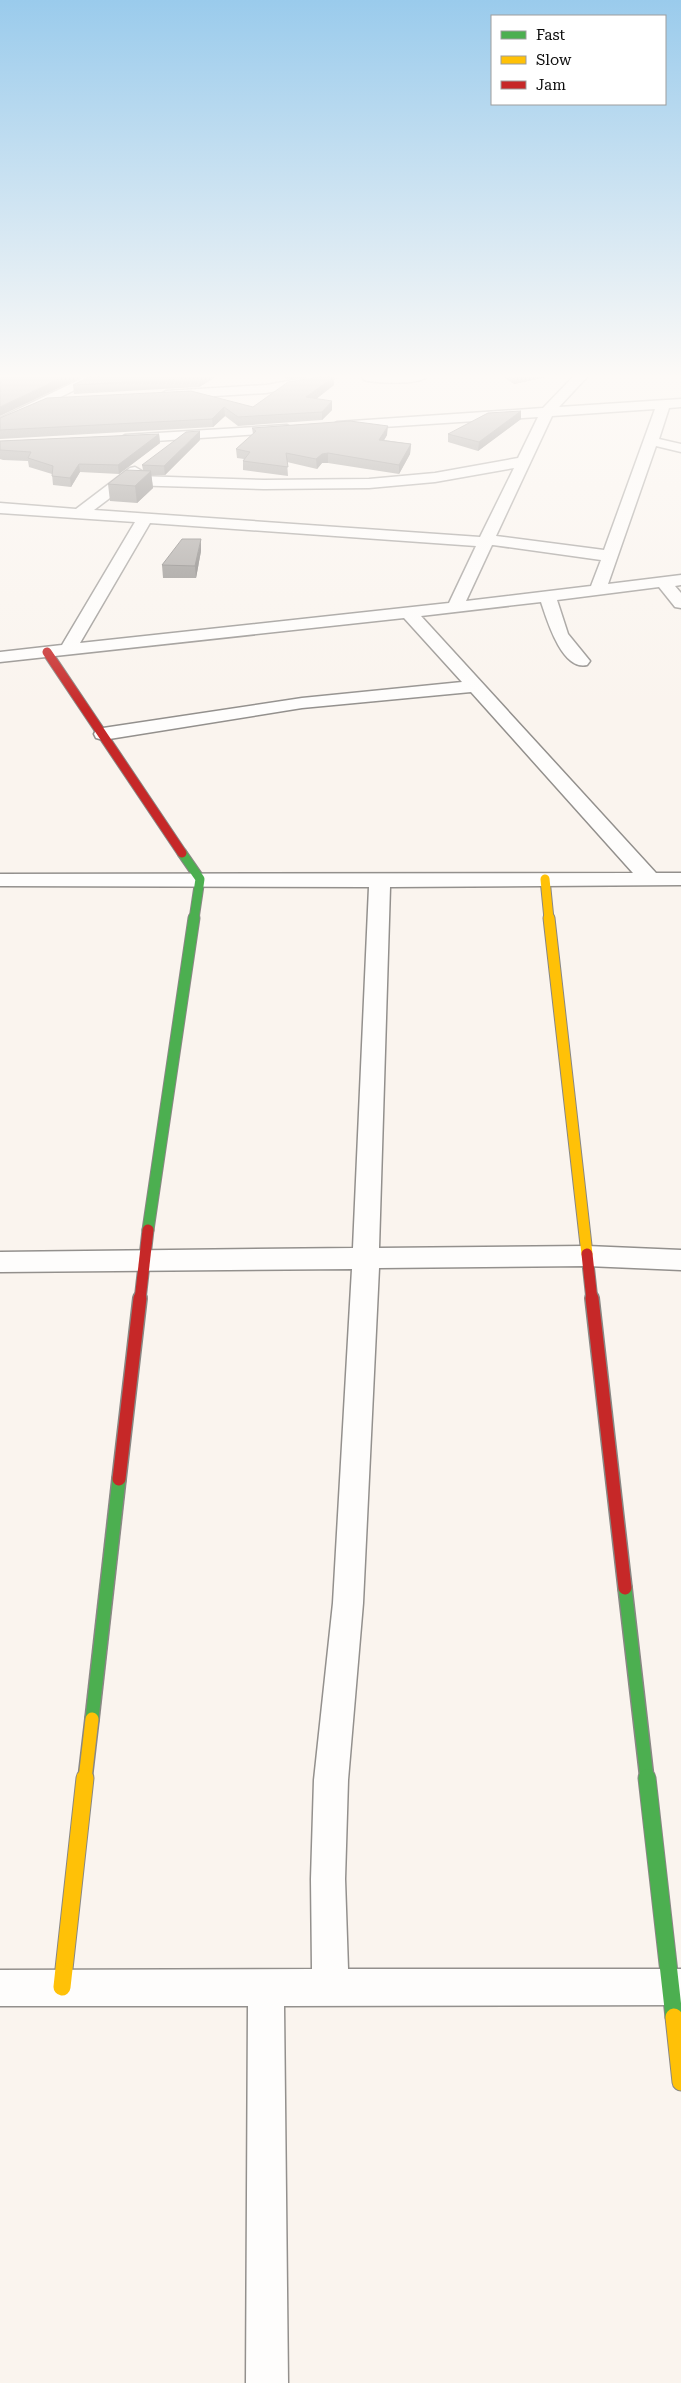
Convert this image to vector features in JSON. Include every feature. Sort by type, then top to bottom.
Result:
[{"type":"street","points":[[80,513],[112,488]]},
{"type":"street","points":[[455,607],[511,488]]},
{"type":"street","points":[[598,590],[634,488]]},
{"type":"street","points":[[0,508],[487,541],[610,556]]},
{"type":"street","points":[[68,650],[145,518]]},
{"type":"street","points":[[0,657],[681,580]]},
{"type":"street","points":[[663,582],[681,603]]},
{"type":"street","points":[[547,596],[560,635],[581,661]]},
{"type":"street","points":[[408,612],[650,879]]},
{"type":"street","points":[[47,652],[200,879],[143,1260],[62,1988]]},
{"type":"street","points":[[103,734],[302,703],[475,686]]},
{"type":"street","points":[[0,880],[200,879],[380,881],[681,879]]},
{"type":"street","points":[[545,879],[587,1256],[675,1987],[681,2082]]},
{"type":"street","points":[[330,1986],[328,1879],[331,1780],[348,1603],[366,1258],[380,881]]},
{"type":"street","points":[[0,1262],[587,1256],[681,1260]]},
{"type":"street","points":[[0,1988],[330,1986],[675,1987]]},
{"type":"street","points":[[266,1987],[267,2383]]},
{"type":"building","points":[[182,539],[201,539],[195,566],[162,565]]},
{"type":"traffic: fast","points":[[148,1230],[200,879],[182,853]]},
{"type":"traffic: fast","points":[[92,1719],[119,1479]]},
{"type":"traffic: fast","points":[[625,1588],[674,2017]]},
{"type":"traffic: slow","points":[[545,879],[587,1254]]},
{"type":"traffic: slow","points":[[62,1987],[92,1719]]},
{"type":"traffic: slow","points":[[674,2017],[681,2082]]},
{"type":"traffic: jam","points":[[47,652],[182,853]]},
{"type":"traffic: jam","points":[[119,1479],[148,1230]]},
{"type":"traffic: jam","points":[[587,1254],[625,1588]]}]
